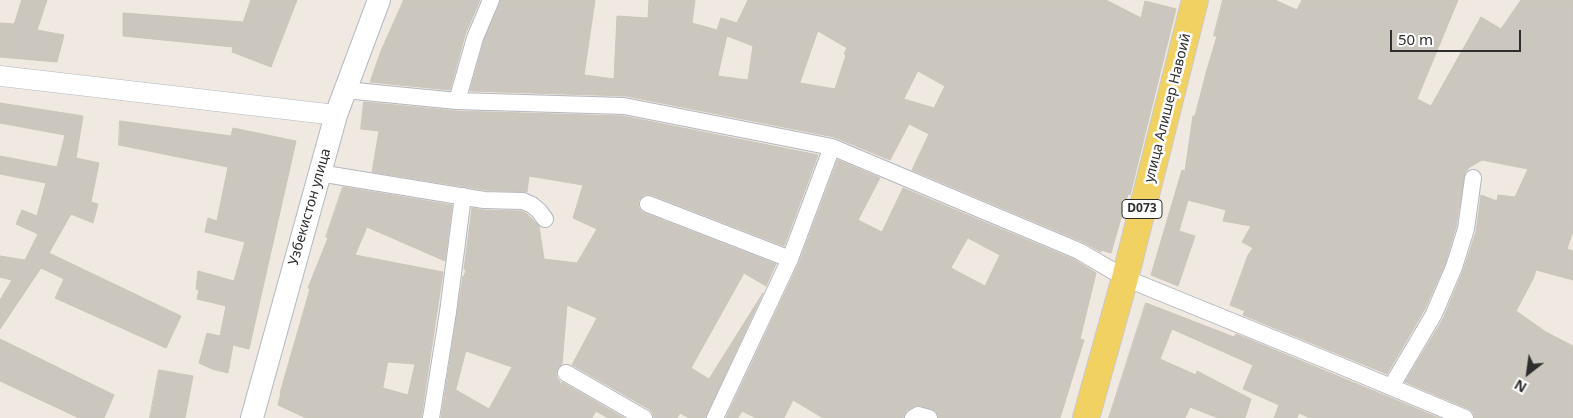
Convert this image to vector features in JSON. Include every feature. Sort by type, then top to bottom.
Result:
[{"type":"main road","name":"Узбекистон улица","points":[[252,418],[336,115],[379,0]]},
{"type":"main road","name":"улица Алишер Навоий","points":[[1086,418],[1125,278],[1195,0]]},
{"type":"street","points":[[457,101],[475,38],[491,0]]},
{"type":"street","points":[[0,76],[336,115]]},
{"type":"street","points":[[346,90],[457,101],[624,106],[832,147],[1079,251],[1125,278],[1465,418]]},
{"type":"street","points":[[715,418],[790,259],[832,147]]},
{"type":"street","points":[[320,173],[484,200],[523,201],[532,205],[545,219]]},
{"type":"street","points":[[1391,387],[1434,314],[1454,267],[1466,229],[1473,178]]},
{"type":"street","points":[[431,418],[448,312],[463,196]]},
{"type":"street","points":[[648,204],[790,259]]},
{"type":"street","points":[[566,373],[644,418]]},
{"type":"street","points":[[914,418],[918,415],[929,418]]},
{"type":"building","points":[[22,0],[47,0],[37,30],[64,35],[57,62],[0,57],[0,23],[14,24]]},
{"type":"building","points":[[251,0],[297,0],[271,67],[232,52],[233,47],[123,36],[123,13],[243,22]]},
{"type":"building","points":[[404,0],[480,0],[465,35],[450,90],[370,82],[381,51]]},
{"type":"building","points":[[501,0],[595,0],[584,75],[614,79],[617,16],[648,18],[649,0],[695,0],[692,23],[717,30],[721,18],[737,23],[748,0],[1106,0],[1141,18],[1145,1],[1176,9],[1130,195],[1128,194],[1111,253],[1101,250],[1101,252],[1083,242],[912,170],[929,134],[909,124],[890,160],[834,137],[626,96],[470,91],[484,41]],"holes":[[[818,31],[847,48],[835,89],[800,83]],[[727,36],[753,46],[748,80],[718,76]],[[918,71],[945,86],[934,108],[904,99]]]},
{"type":"building","points":[[1223,0],[1275,0],[1297,10],[1302,0],[1458,0],[1417,99],[1431,106],[1481,17],[1501,29],[1521,0],[1573,0],[1573,231],[1567,249],[1573,251],[1573,280],[1536,270],[1516,311],[1546,332],[1573,346],[1573,418],[1475,418],[1473,412],[1469,409],[1405,382],[1443,319],[1463,271],[1476,232],[1481,195],[1497,201],[1498,195],[1515,197],[1528,169],[1482,160],[1465,172],[1456,227],[1445,264],[1425,309],[1387,374],[1243,315],[1245,311],[1230,305],[1248,255],[1253,248],[1242,242],[1251,226],[1223,221],[1226,210],[1188,200],[1179,231],[1195,236],[1178,286],[1151,275],[1182,170],[1185,171],[1193,116],[1195,116],[1217,36],[1214,36]]},
{"type":"building","points":[[364,102],[457,111],[623,116],[818,155],[784,246],[652,195],[646,194],[639,200],[638,206],[644,213],[776,264],[766,286],[744,273],[691,368],[709,379],[763,293],[705,418],[689,418],[680,413],[677,418],[654,418],[653,413],[649,409],[572,365],[597,318],[567,305],[562,364],[556,373],[560,386],[562,382],[624,418],[608,418],[596,411],[592,418],[441,418],[463,276],[466,270],[464,269],[472,208],[521,211],[527,214],[539,226],[544,259],[577,263],[597,229],[573,218],[583,185],[529,176],[527,192],[485,190],[372,172],[379,131],[361,129]],"holes":[[[466,351],[512,367],[489,409],[456,390]]]},
{"type":"building","points":[[0,103],[83,116],[76,158],[99,163],[91,202],[98,204],[93,223],[71,214],[49,253],[181,316],[166,348],[55,298],[64,279],[41,268],[0,329],[0,300],[12,280],[0,277],[0,256],[25,260],[38,234],[16,224],[22,210],[37,216],[46,183],[0,174],[0,156],[57,167],[65,135],[0,123]]},
{"type":"building","points":[[120,121],[231,136],[233,128],[296,141],[249,349],[233,345],[228,373],[199,363],[207,333],[220,336],[226,306],[197,299],[199,290],[196,289],[198,271],[234,281],[245,242],[205,232],[208,218],[217,221],[228,167],[119,145]]},
{"type":"building","points":[[838,160],[880,178],[858,220],[882,232],[903,188],[1075,260],[1096,273],[1080,339],[1084,340],[1060,418],[939,418],[936,411],[917,405],[907,410],[903,418],[823,418],[793,400],[784,418],[756,418],[742,411],[738,418],[726,418],[799,263]],"holes":[[[968,238],[1000,255],[985,286],[951,268]]]},
{"type":"building","points":[[343,187],[452,205],[445,261],[367,227],[355,255],[443,272],[421,418],[306,418],[278,405],[310,289],[308,288],[328,238],[326,237]],"holes":[[[388,362],[415,364],[408,395],[383,388]]]},
{"type":"building","points":[[1146,303],[1234,337],[1236,334],[1439,418],[1310,418],[1299,413],[1297,418],[1274,418],[1279,405],[1243,389],[1253,365],[1172,329],[1160,359],[1196,375],[1197,371],[1251,399],[1245,418],[1218,418],[1190,407],[1185,418],[1109,418]]},
{"type":"building","points":[[0,339],[114,395],[104,418],[79,418],[0,381]]},
{"type":"building","points":[[159,370],[193,376],[185,418],[150,418]]}]
